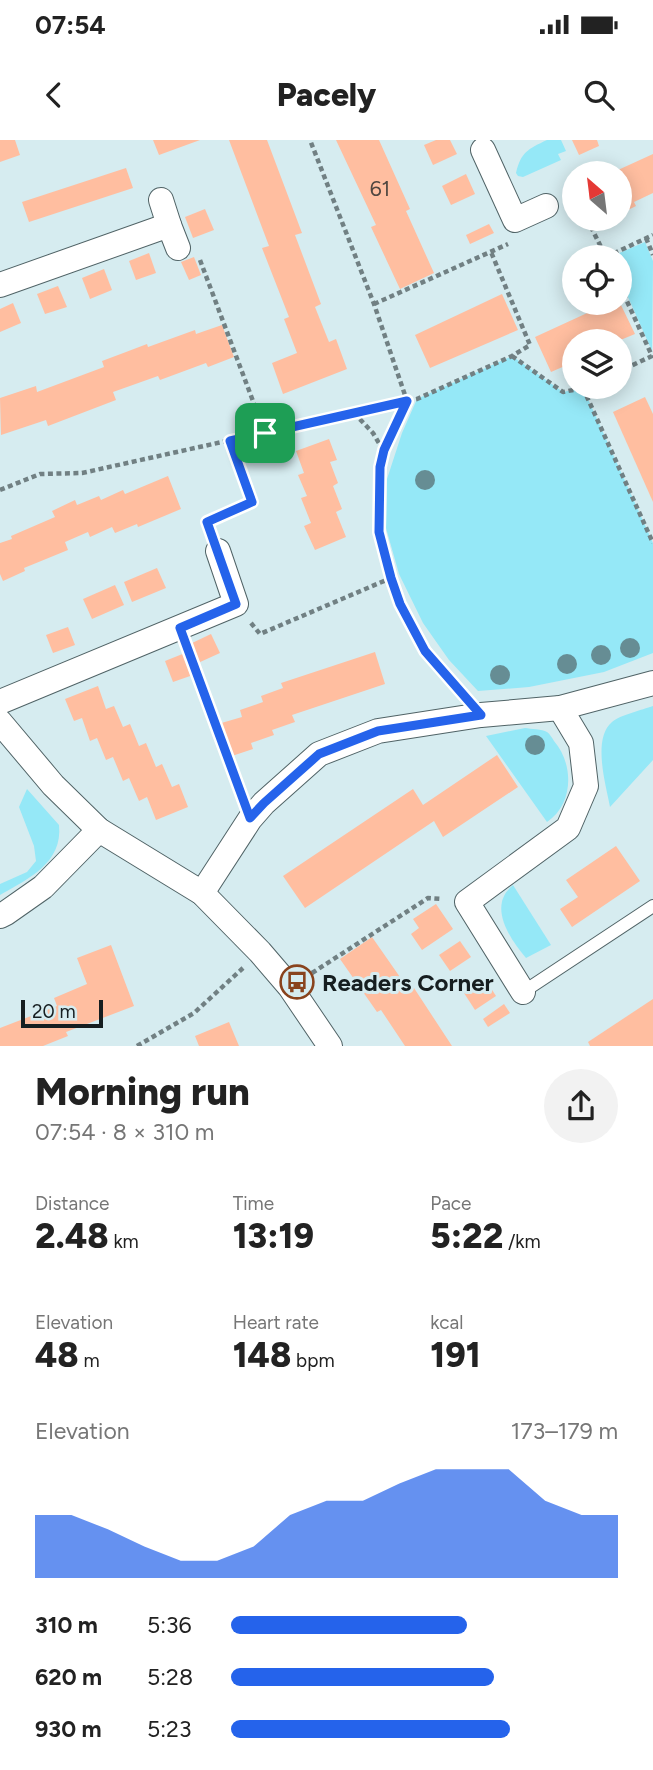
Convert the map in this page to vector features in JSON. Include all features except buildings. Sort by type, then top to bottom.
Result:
[{"type":"street","points":[[488,143],[516,220],[547,206]]},
{"type":"street","points":[[161,200],[178,248]]},
{"type":"street","points":[[0,285],[169,225]]},
{"type":"street","points":[[0,702],[236,604],[218,551]]},
{"type":"street","points":[[202,893],[250,818],[319,754],[378,731],[481,715],[560,708],[653,683]]},
{"type":"street","points":[[523,992],[467,902],[568,828],[586,786],[581,743],[560,708]]},
{"type":"street","points":[[0,722],[52,785],[99,830],[202,893],[290,987],[330,1045]]},
{"type":"street","points":[[0,916],[43,887],[99,830]]},
{"type":"lane","points":[[523,992],[653,906]]},
{"type":"path","points":[[310,140],[374,304],[407,401],[384,450],[380,467],[379,532],[391,578],[400,604],[425,651],[481,715]]},
{"type":"path","points":[[631,245],[653,235]]},
{"type":"path","points":[[646,238],[653,255]]},
{"type":"path","points":[[178,248],[195,245],[265,433]]},
{"type":"path","points":[[0,490],[40,474],[82,473],[416,399],[512,356],[530,345],[491,251],[374,304]]},
{"type":"path","points":[[632,312],[652,355],[632,365]]},
{"type":"path","points":[[512,356],[562,391]]},
{"type":"path","points":[[590,399],[653,543]]},
{"type":"path","points":[[354,413],[373,433],[384,450]]},
{"type":"path","points":[[218,551],[207,522],[252,502],[230,441]]},
{"type":"path","points":[[236,604],[260,634],[391,578]]},
{"type":"path","points":[[180,628],[250,818]]},
{"type":"path","points":[[303,979],[428,898],[467,902]]},
{"type":"path","points":[[137,1045],[148,1043],[194,1013],[260,952]]},
{"type":"shaded area","points":[[547,140],[561,140],[566,151],[558,154],[561,160],[523,177],[518,176],[516,173],[523,156]]},
{"type":"shaded area","points":[[645,242],[653,261],[652,351],[632,306],[632,248]]},
{"type":"shaded area","points":[[512,356],[562,391],[562,399],[588,399],[653,543],[653,653],[604,672],[529,687],[478,691],[449,660],[423,623],[399,574],[386,528],[387,479],[402,433],[417,399]]},
{"type":"shaded area","points":[[653,706],[653,760],[610,807],[602,763],[606,730],[620,717]]},
{"type":"shaded area","points":[[525,728],[548,733],[561,750],[568,772],[566,795],[562,805],[547,822],[486,736]]},
{"type":"shaded area","points":[[27,789],[59,825],[59,838],[55,850],[42,868],[0,895],[0,884],[27,872],[36,861],[34,846],[19,807]]},
{"type":"shaded area","points":[[513,885],[551,945],[526,958],[508,932],[501,912],[505,893]]},
{"type":"place","name":"Readers Corner","points":[[297,982]]},
{"type":"route","points":[[407,401],[384,450],[380,467],[379,532],[400,604],[425,651],[481,715],[378,731],[319,754],[250,818],[180,628],[236,604],[207,522],[252,502],[230,441],[265,433],[407,401]]}]
